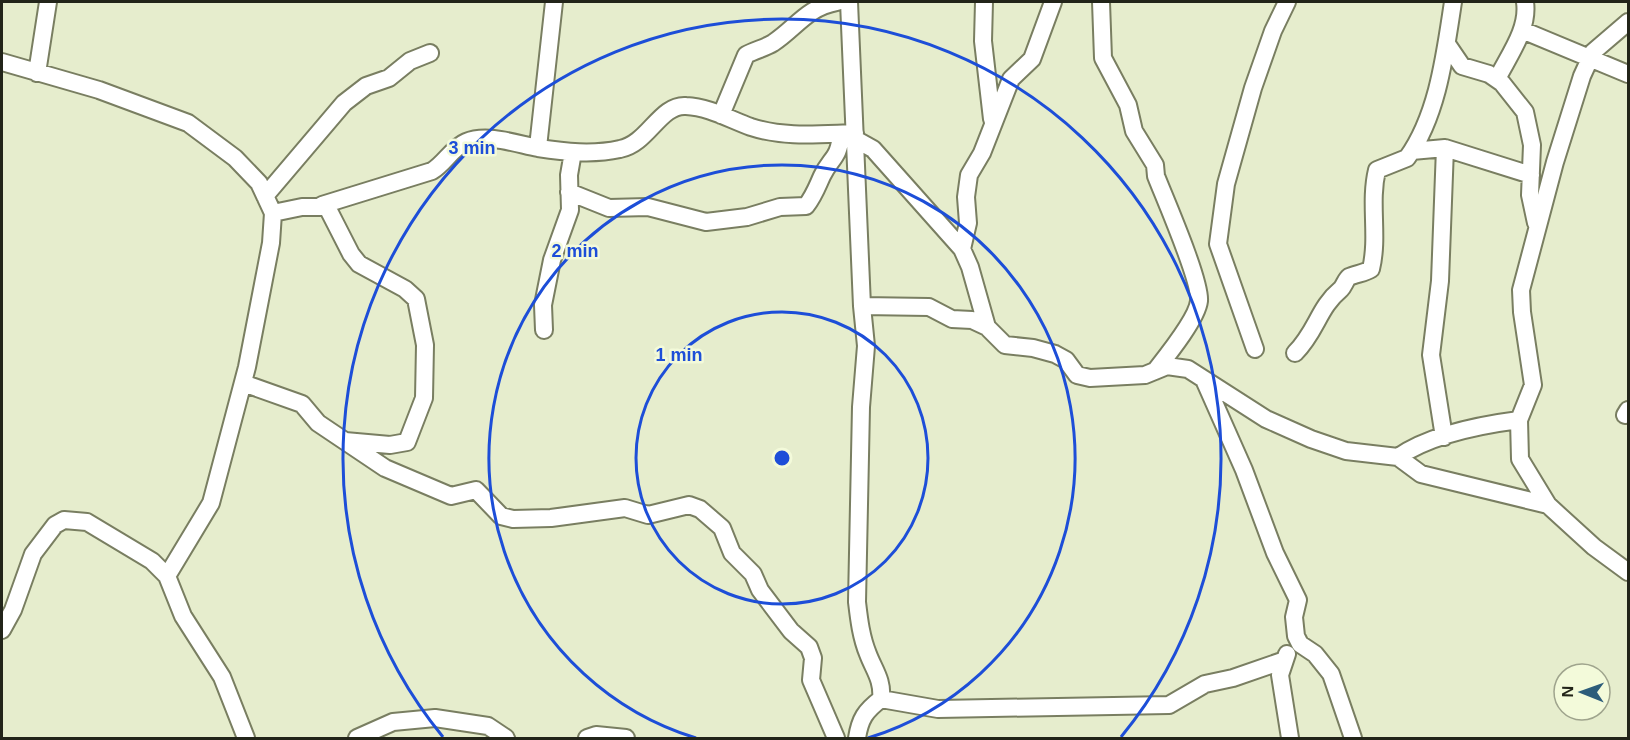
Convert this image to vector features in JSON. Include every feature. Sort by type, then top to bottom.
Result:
[{"type":"street","points":[[37,73],[48,2]]},
{"type":"street","points":[[538,147],[554,2]]},
{"type":"street","points":[[722,115],[746,55],[772,43],[804,15],[824,4],[837,2]]},
{"type":"street","points":[[849,2],[850,135],[866,346],[861,406],[858,602],[860,628],[868,655],[880,678],[881,699]]},
{"type":"street","points":[[984,2],[983,41],[993,123]]},
{"type":"street","points":[[962,249],[968,223],[967,182],[982,153],[1011,80],[1032,59],[1053,2]]},
{"type":"street","points":[[1101,2],[1103,58],[1106,67],[1128,105],[1134,131],[1155,165],[1156,176],[1197,282],[1199,303],[1177,344],[1155,371]]},
{"type":"street","points":[[1255,349],[1218,244],[1226,184],[1253,87],[1273,31],[1287,2]]},
{"type":"street","points":[[1295,353],[1309,339],[1324,304],[1333,294],[1342,288],[1350,277],[1371,269],[1375,255],[1372,199],[1377,170],[1407,158],[1428,117],[1447,44],[1453,2]]},
{"type":"street","points":[[1497,79],[1522,30],[1527,15],[1525,2]]},
{"type":"street","points":[[1629,22],[1606,40],[1590,60],[1558,151],[1521,290],[1521,312],[1533,385],[1519,420],[1520,459],[1548,505],[1594,547],[1629,572]]},
{"type":"street","points":[[1522,30],[1590,60],[1629,74]]},
{"type":"street","points":[[1447,44],[1462,66],[1489,74],[1497,79],[1525,112],[1532,145],[1530,195],[1537,227]]},
{"type":"street","points":[[265,196],[344,103],[366,86],[389,78],[410,61],[430,53]]},
{"type":"street","points":[[2,62],[99,90],[188,123],[235,158],[259,183],[273,213],[266,273],[243,383],[211,502],[167,576]]},
{"type":"street","points":[[273,213],[322,205],[432,171],[444,163],[455,149],[473,139],[573,152],[598,152],[636,144],[666,112],[683,105],[722,115],[752,127],[790,134],[850,135],[873,149],[962,249],[970,267],[987,327]]},
{"type":"street","points":[[569,192],[609,208],[648,207],[706,222],[747,218],[780,207],[806,206],[813,197],[823,173],[834,162],[850,135]]},
{"type":"street","points":[[1412,151],[1445,148],[1531,175]]},
{"type":"street","points":[[1444,437],[1431,355],[1440,281],[1445,148]]},
{"type":"street","points":[[544,330],[543,305],[552,260],[570,210],[569,192],[573,152]]},
{"type":"street","points":[[322,205],[332,213],[351,254],[359,264],[405,289],[416,299],[425,345],[424,398],[407,442],[390,445],[341,441]]},
{"type":"street","points":[[862,306],[929,307],[952,319],[972,320],[987,327],[1005,345],[1033,348],[1056,354],[1065,360],[1077,375],[1090,378],[1145,375],[1167,366],[1188,369],[1266,419],[1311,439],[1346,451],[1398,457],[1421,474],[1548,505]]},
{"type":"street","points":[[1205,382],[1244,470],[1275,553],[1298,600],[1294,617],[1296,636],[1300,644],[1315,654],[1331,674],[1353,738]]},
{"type":"street","points":[[243,383],[302,404],[318,423],[341,441],[385,468],[446,494],[476,490],[501,516],[513,519],[570,517],[625,508],[648,515],[688,505],[700,509],[722,528],[732,553],[753,574],[760,590],[791,631],[808,647],[813,658],[811,680],[836,738]]},
{"type":"street","points":[[1398,457],[1415,445],[1491,423],[1519,420]]},
{"type":"street","points":[[2,630],[13,610],[33,554],[55,525],[64,520],[87,522],[152,561],[167,576],[183,616],[222,677],[246,738]]},
{"type":"street","points":[[1290,738],[1280,675],[1296,636]]},
{"type":"street","points":[[857,738],[860,720],[867,710],[881,699],[938,709],[1169,705],[1205,684],[1233,678],[1285,660]]},
{"type":"street","points":[[357,738],[393,722],[435,718],[488,726],[506,738]]},
{"type":"street","points":[[587,738],[596,735],[626,738]]}]
